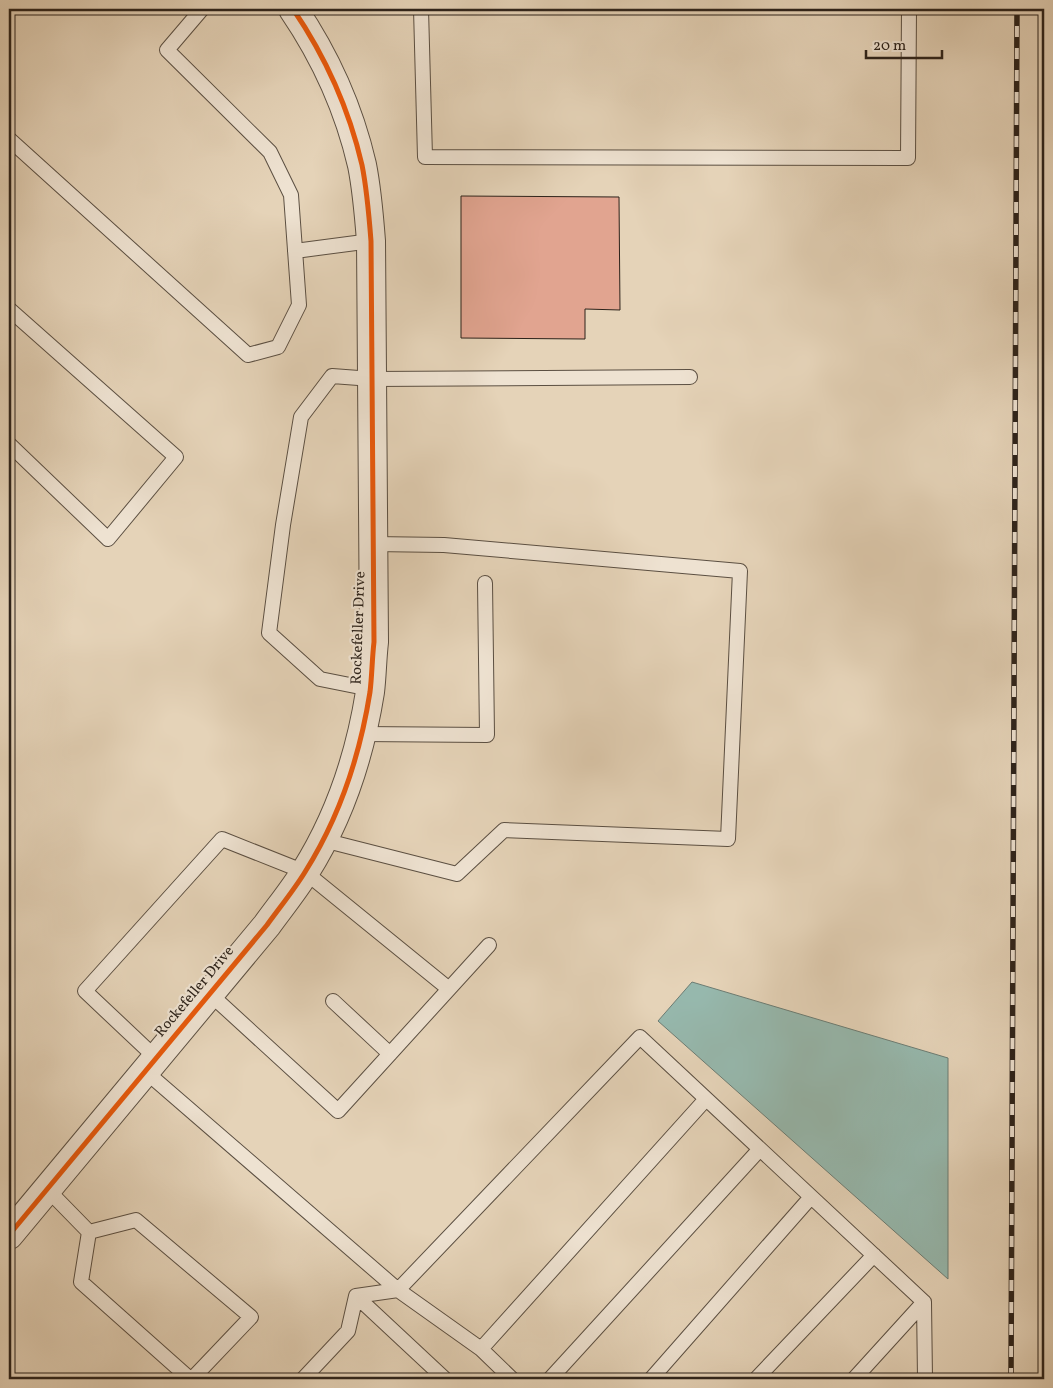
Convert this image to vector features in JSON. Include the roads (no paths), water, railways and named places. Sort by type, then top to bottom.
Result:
[{"type":"street","name":"Rockefeller Drive","points":[[9,1235],[268,925],[305,872],[322,840],[338,808],[357,754],[370,689],[374,642],[371,241],[368,203],[362,166],[350,122],[330,73],[309,33],[293,9]]},
{"type":"lane","points":[[9,139],[248,355],[278,346],[299,305],[291,195],[270,152],[167,50],[202,9]]},
{"type":"lane","points":[[421,9],[425,157],[908,158],[909,9]]},
{"type":"lane","points":[[296,251],[371,241]]},
{"type":"lane","points":[[9,309],[176,457],[108,538],[9,444]]},
{"type":"lane","points":[[370,689],[320,678],[269,632],[283,525],[301,417],[332,376],[372,379],[690,377]]},
{"type":"lane","points":[[322,840],[457,874],[504,830],[728,839],[740,570],[444,545],[373,544]]},
{"type":"lane","points":[[361,734],[487,734],[485,583]]},
{"type":"lane","points":[[449,989],[305,872],[222,839],[85,991],[151,1064],[398,1290],[481,1349],[512,1379]]},
{"type":"lane","points":[[210,994],[338,1111],[489,945]]},
{"type":"lane","points":[[333,1001],[390,1054]]},
{"type":"lane","points":[[356,1296],[398,1290],[640,1037],[924,1302],[925,1379]]},
{"type":"lane","points":[[481,1349],[706,1099]]},
{"type":"lane","points":[[550,1379],[760,1149]]},
{"type":"lane","points":[[47,1190],[89,1232]]},
{"type":"lane","points":[[651,1379],[811,1197]]},
{"type":"lane","points":[[136,1220],[251,1317],[191,1379],[81,1282],[89,1232],[136,1220]]},
{"type":"lane","points":[[756,1379],[874,1255]]},
{"type":"lane","points":[[303,1379],[348,1331],[356,1296]]},
{"type":"lane","points":[[356,1296],[445,1379]]},
{"type":"lane","points":[[854,1379],[924,1302]]},
{"type":"water","points":[[692,982],[948,1058],[948,1279],[658,1021]]},
{"type":"railway","points":[[1011,1379],[1017,9]]}]
